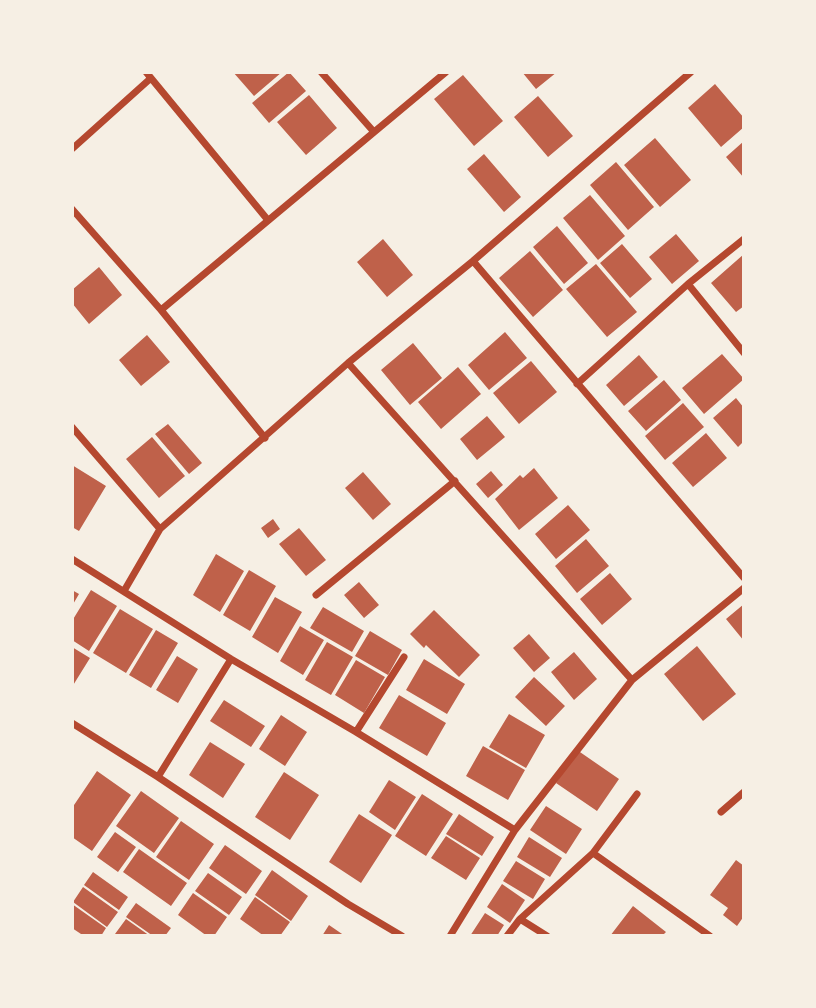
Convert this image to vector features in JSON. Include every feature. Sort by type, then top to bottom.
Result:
[{"type":"street","points":[[321,72],[373,132]]},
{"type":"street","points":[[161,310],[446,72]]},
{"type":"street","points":[[124,591],[160,529],[348,363],[473,261],[691,72]]},
{"type":"street","points":[[72,149],[148,75],[267,219]]},
{"type":"street","points":[[72,209],[161,310],[265,438]]},
{"type":"street","points":[[577,384],[688,284],[744,239]]},
{"type":"street","points":[[473,261],[744,578]]},
{"type":"street","points":[[688,284],[744,353]]},
{"type":"street","points":[[348,363],[632,680]]},
{"type":"street","points":[[72,427],[160,529]]},
{"type":"street","points":[[316,595],[455,481]]},
{"type":"street","points":[[72,559],[231,659],[515,830]]},
{"type":"street","points":[[450,936],[515,830],[632,680],[744,588]]},
{"type":"street","points":[[356,732],[404,657]]},
{"type":"street","points":[[158,777],[231,659]]},
{"type":"street","points":[[72,723],[401,936]]},
{"type":"street","points":[[721,812],[744,792]]},
{"type":"street","points":[[507,936],[520,919],[593,853],[637,794]]},
{"type":"street","points":[[593,853],[710,936]]},
{"type":"street","points":[[520,919],[547,936]]},
{"type":"building","points":[[233,72],[282,72],[254,96]]},
{"type":"building","points":[[289,72],[306,91],[269,123],[252,103]]},
{"type":"building","points":[[522,72],[557,72],[536,89]]},
{"type":"building","points":[[463,75],[503,121],[474,146],[434,99]]},
{"type":"building","points":[[715,84],[744,118],[744,127],[721,147],[688,108]]},
{"type":"building","points":[[309,95],[337,128],[306,155],[277,122]]},
{"type":"building","points":[[538,96],[573,136],[548,157],[514,117]]},
{"type":"building","points":[[655,138],[691,180],[660,207],[624,165]]},
{"type":"building","points":[[744,141],[744,178],[726,157]]},
{"type":"building","points":[[484,154],[521,197],[504,212],[467,169]]},
{"type":"building","points":[[616,162],[654,207],[628,230],[590,185]]},
{"type":"building","points":[[590,195],[625,236],[598,260],[563,218]]},
{"type":"building","points":[[557,226],[588,263],[564,284],[533,247]]},
{"type":"building","points":[[676,234],[699,261],[672,284],[649,257]]},
{"type":"building","points":[[383,239],[413,275],[387,297],[357,262]]},
{"type":"building","points":[[622,244],[652,279],[630,298],[600,263]]},
{"type":"building","points":[[530,251],[563,290],[533,317],[499,278]]},
{"type":"building","points":[[744,254],[744,306],[736,312],[711,283]]},
{"type":"building","points":[[596,264],[637,312],[607,337],[566,289]]},
{"type":"building","points":[[99,267],[122,295],[89,324],[72,303],[72,290]]},
{"type":"building","points":[[505,332],[527,358],[489,390],[468,365]]},
{"type":"building","points":[[147,335],[170,362],[141,386],[119,360]]},
{"type":"building","points":[[413,343],[442,378],[410,405],[381,370]]},
{"type":"building","points":[[722,354],[744,379],[704,414],[682,388]]},
{"type":"building","points":[[639,355],[658,377],[624,406],[606,385]]},
{"type":"building","points":[[531,361],[557,392],[519,424],[493,393]]},
{"type":"building","points":[[458,367],[481,394],[441,429],[418,402]]},
{"type":"building","points":[[664,380],[681,400],[646,431],[628,411]]},
{"type":"building","points":[[736,398],[744,408],[744,441],[738,447],[713,418]]},
{"type":"building","points":[[683,403],[704,427],[665,460],[645,436]]},
{"type":"building","points":[[487,416],[505,437],[477,460],[460,439]]},
{"type":"building","points":[[168,424],[202,463],[189,474],[155,434]]},
{"type":"building","points":[[706,433],[727,458],[693,487],[672,463]]},
{"type":"building","points":[[152,437],[185,476],[159,498],[126,459]]},
{"type":"building","points":[[72,465],[106,486],[79,531],[72,527]]},
{"type":"building","points":[[534,468],[558,498],[519,530],[495,499],[520,475],[523,478]]},
{"type":"building","points":[[491,471],[503,485],[488,498],[476,484]]},
{"type":"building","points":[[363,472],[391,504],[373,520],[345,488]]},
{"type":"building","points":[[568,505],[590,530],[556,559],[535,534]]},
{"type":"building","points":[[273,519],[280,529],[268,538],[261,528]]},
{"type":"building","points":[[299,528],[326,560],[306,576],[279,544]]},
{"type":"building","points":[[586,539],[609,566],[577,593],[555,566]]},
{"type":"building","points":[[216,554],[244,571],[220,612],[193,595]]},
{"type":"building","points":[[249,570],[276,586],[250,631],[223,615]]},
{"type":"building","points":[[610,573],[632,599],[602,625],[580,599]]},
{"type":"building","points":[[359,582],[379,605],[364,618],[344,595]]},
{"type":"building","points":[[72,590],[79,594],[72,606]]},
{"type":"building","points":[[91,590],[117,606],[89,651],[72,640],[72,621]]},
{"type":"building","points":[[275,597],[302,612],[278,653],[252,637]]},
{"type":"building","points":[[744,604],[744,641],[726,619]]},
{"type":"building","points":[[323,607],[364,631],[352,652],[310,628]]},
{"type":"building","points":[[120,609],[153,629],[126,673],[93,653]]},
{"type":"building","points":[[434,610],[480,655],[459,677],[426,645],[424,648],[410,634]]},
{"type":"building","points":[[300,626],[324,640],[303,675],[280,661]]},
{"type":"building","points":[[156,630],[178,643],[151,688],[129,675]]},
{"type":"building","points":[[370,631],[402,650],[388,675],[355,656]]},
{"type":"building","points":[[529,634],[550,658],[534,672],[513,648]]},
{"type":"building","points":[[327,642],[353,657],[331,695],[305,680]]},
{"type":"building","points":[[697,646],[736,694],[703,721],[664,674]]},
{"type":"building","points":[[72,647],[90,658],[72,687]]},
{"type":"building","points":[[574,652],[597,679],[574,700],[551,672]]},
{"type":"building","points":[[177,656],[198,669],[178,703],[156,690]]},
{"type":"building","points":[[424,659],[465,684],[447,714],[406,690]]},
{"type":"building","points":[[356,660],[385,677],[364,713],[335,695]]},
{"type":"building","points":[[534,677],[565,706],[546,726],[515,697]]},
{"type":"building","points":[[399,695],[446,723],[427,756],[379,728]]},
{"type":"building","points":[[224,700],[265,726],[251,747],[210,721]]},
{"type":"building","points":[[509,714],[545,735],[526,768],[489,747]]},
{"type":"building","points":[[281,715],[307,732],[285,766],[259,749]]},
{"type":"building","points":[[210,742],[245,764],[223,798],[189,775]]},
{"type":"building","points":[[483,746],[525,770],[508,800],[466,776]]},
{"type":"building","points":[[577,750],[619,779],[597,811],[556,783]]},
{"type":"building","points":[[97,771],[131,795],[92,851],[72,837],[72,808]]},
{"type":"building","points":[[284,772],[319,795],[290,840],[255,817]]},
{"type":"building","points":[[389,780],[416,797],[395,830],[369,812]]},
{"type":"building","points":[[141,791],[179,818],[154,853],[116,826]]},
{"type":"building","points":[[422,794],[453,814],[426,856],[395,836]]},
{"type":"building","points":[[546,806],[582,829],[566,854],[530,830]]},
{"type":"building","points":[[359,814],[392,835],[361,883],[329,862]]},
{"type":"building","points":[[459,814],[494,837],[482,856],[446,834]]},
{"type":"building","points":[[181,821],[214,844],[189,880],[156,857]]},
{"type":"building","points":[[115,832],[136,847],[118,872],[97,857]]},
{"type":"building","points":[[446,836],[480,858],[466,880],[431,858]]},
{"type":"building","points":[[529,837],[562,858],[550,877],[517,857]]},
{"type":"building","points":[[225,845],[262,871],[246,894],[209,868]]},
{"type":"building","points":[[139,849],[187,883],[171,906],[123,872]]},
{"type":"building","points":[[736,860],[744,866],[744,916],[737,926],[723,915],[728,908],[710,895]]},
{"type":"building","points":[[516,861],[545,879],[533,899],[503,881]]},
{"type":"building","points":[[272,870],[308,896],[291,921],[255,895]]},
{"type":"building","points":[[93,872],[128,897],[119,910],[84,885]]},
{"type":"building","points":[[208,873],[242,897],[229,915],[195,891]]},
{"type":"building","points":[[502,884],[525,900],[510,923],[487,907]]},
{"type":"building","points":[[83,887],[118,912],[107,927],[73,902]]},
{"type":"building","points":[[193,893],[227,917],[214,936],[207,936],[178,915]]},
{"type":"building","points":[[255,897],[290,922],[280,936],[264,936],[240,919]]},
{"type":"building","points":[[136,903],[171,928],[165,936],[153,936],[126,917]]},
{"type":"building","points":[[72,904],[106,928],[101,936],[84,936],[72,928]]},
{"type":"building","points":[[633,906],[666,932],[662,936],[610,936]]},
{"type":"building","points":[[485,913],[504,925],[497,936],[470,936]]},
{"type":"building","points":[[126,919],[150,936],[115,934]]},
{"type":"building","points":[[329,925],[345,936],[322,936]]}]
